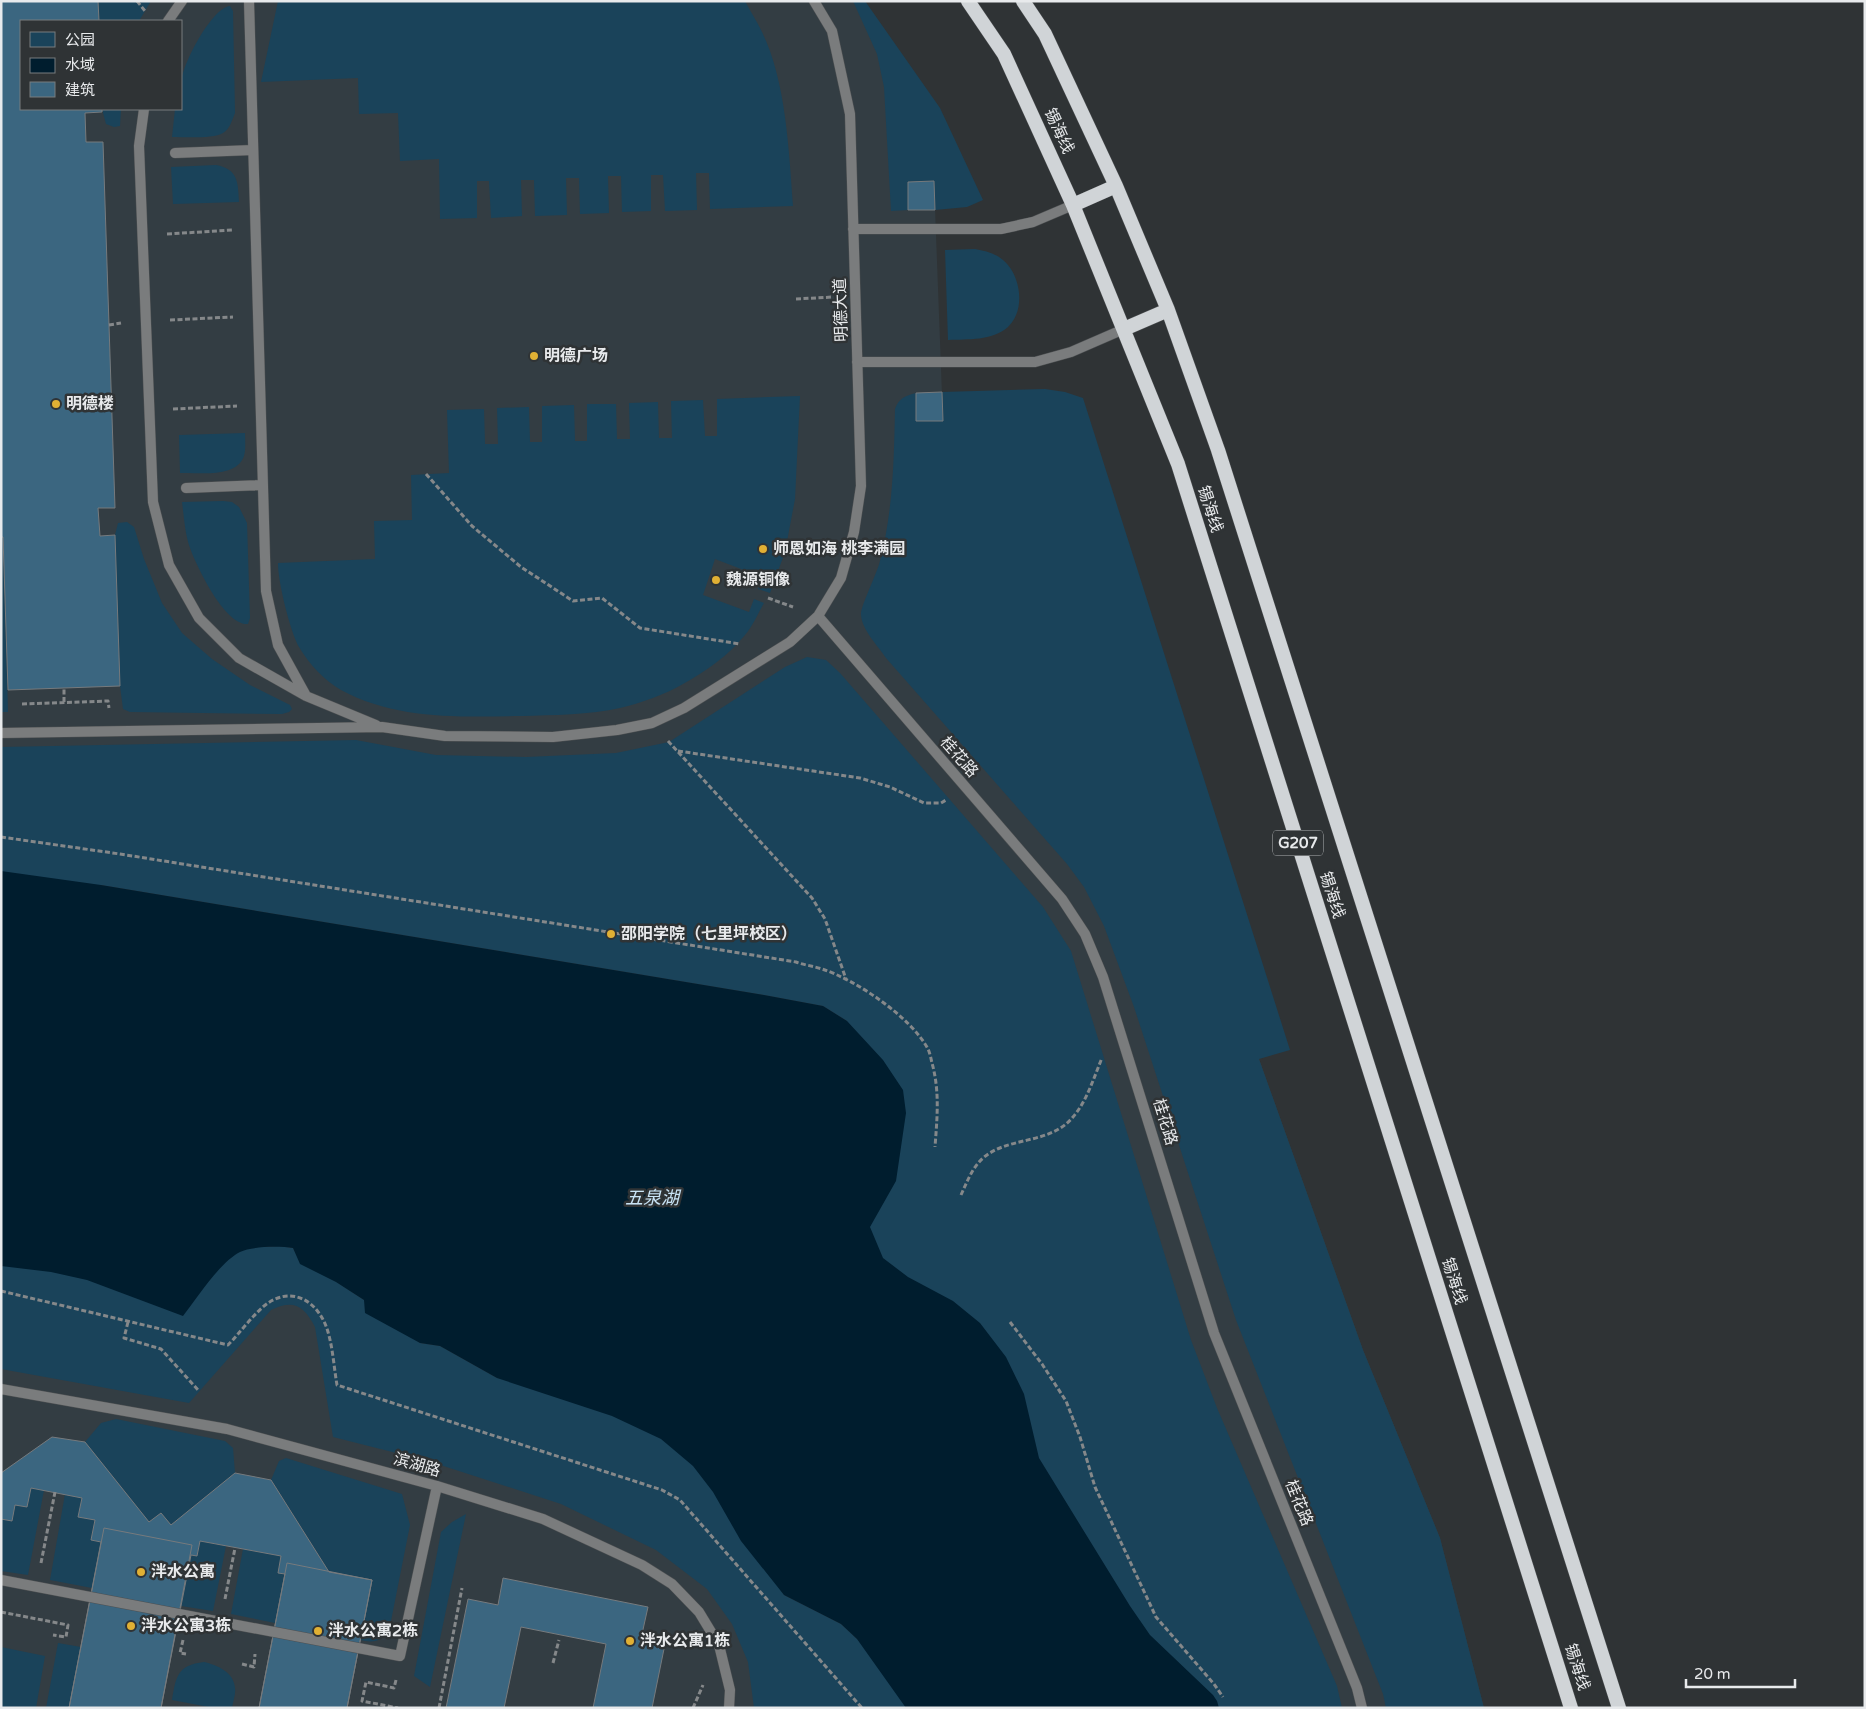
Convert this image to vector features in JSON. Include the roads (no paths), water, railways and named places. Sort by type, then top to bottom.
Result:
[{"type":"highway","name":"锡海线","points":[[968,1],[1004,54],[1073,205],[1178,464],[1571,1708]]},
{"type":"highway","name":"锡海线","points":[[1023,1],[1045,34],[1116,186],[1168,310],[1218,450],[1619,1708]]},
{"type":"highway","points":[[1073,205],[1116,186]]},
{"type":"highway","points":[[1124,329],[1168,310]]},
{"type":"lane","points":[[169,20],[182,1]]},
{"type":"lane","points":[[249,1],[266,591],[278,645],[306,696]]},
{"type":"lane","name":"明德大道","points":[[382,727],[445,736],[553,737],[617,730],[652,723],[684,708],[790,642],[818,616],[841,578],[854,532],[862,486],[850,114],[832,31],[814,1]]},
{"type":"lane","points":[[144,110],[140,146],[153,502],[168,565],[199,618],[239,658],[306,696],[382,727]]},
{"type":"lane","points":[[174,153],[254,150]]},
{"type":"lane","points":[[853,229],[1000,229],[1034,222],[1073,205]]},
{"type":"lane","points":[[858,362],[1035,362],[1071,352],[1124,329]]},
{"type":"lane","points":[[186,488],[263,485]]},
{"type":"lane","name":"桂花路","points":[[818,616],[1062,899],[1085,934],[1103,977],[1118,1021],[1214,1333],[1357,1688],[1362,1708]]},
{"type":"lane","points":[[1,733],[382,727]]},
{"type":"lane","name":"滨湖路","points":[[1,1389],[227,1428],[438,1486],[543,1519],[642,1565],[672,1584],[699,1612],[719,1645],[730,1690],[729,1708]]},
{"type":"lane","points":[[1,1580],[400,1656],[438,1486]]},
{"type":"water","name":"五泉湖","points":[[1,871],[101,885],[764,995],[823,1006],[847,1021],[883,1060],[903,1090],[906,1113],[896,1181],[870,1227],[883,1258],[908,1277],[953,1301],[980,1323],[1006,1357],[1024,1394],[1039,1458],[1130,1606],[1150,1635],[1213,1695],[1219,1708],[906,1708],[857,1639],[841,1624],[784,1595],[741,1541],[713,1492],[693,1466],[661,1439],[612,1416],[497,1378],[440,1346],[420,1343],[365,1313],[364,1300],[336,1282],[300,1264],[293,1248],[266,1247],[240,1252],[217,1272],[183,1316],[87,1280],[51,1272],[1,1266]]},
{"type":"place","name":"明德广场","points":[[534,356]]},
{"type":"place","name":"明德楼","points":[[56,404]]},
{"type":"place","name":"师恩如海 桃李满园","points":[[763,549]]},
{"type":"place","name":"魏源铜像","points":[[716,580]]},
{"type":"place","name":"邵阳学院（七里坪校区）","points":[[611,934]]},
{"type":"place","name":"泮水公寓","points":[[141,1572]]},
{"type":"place","name":"泮水公寓3栋","points":[[131,1626]]},
{"type":"place","name":"泮水公寓2栋","points":[[318,1631]]},
{"type":"place","name":"泮水公寓1栋","points":[[630,1641]]}]
